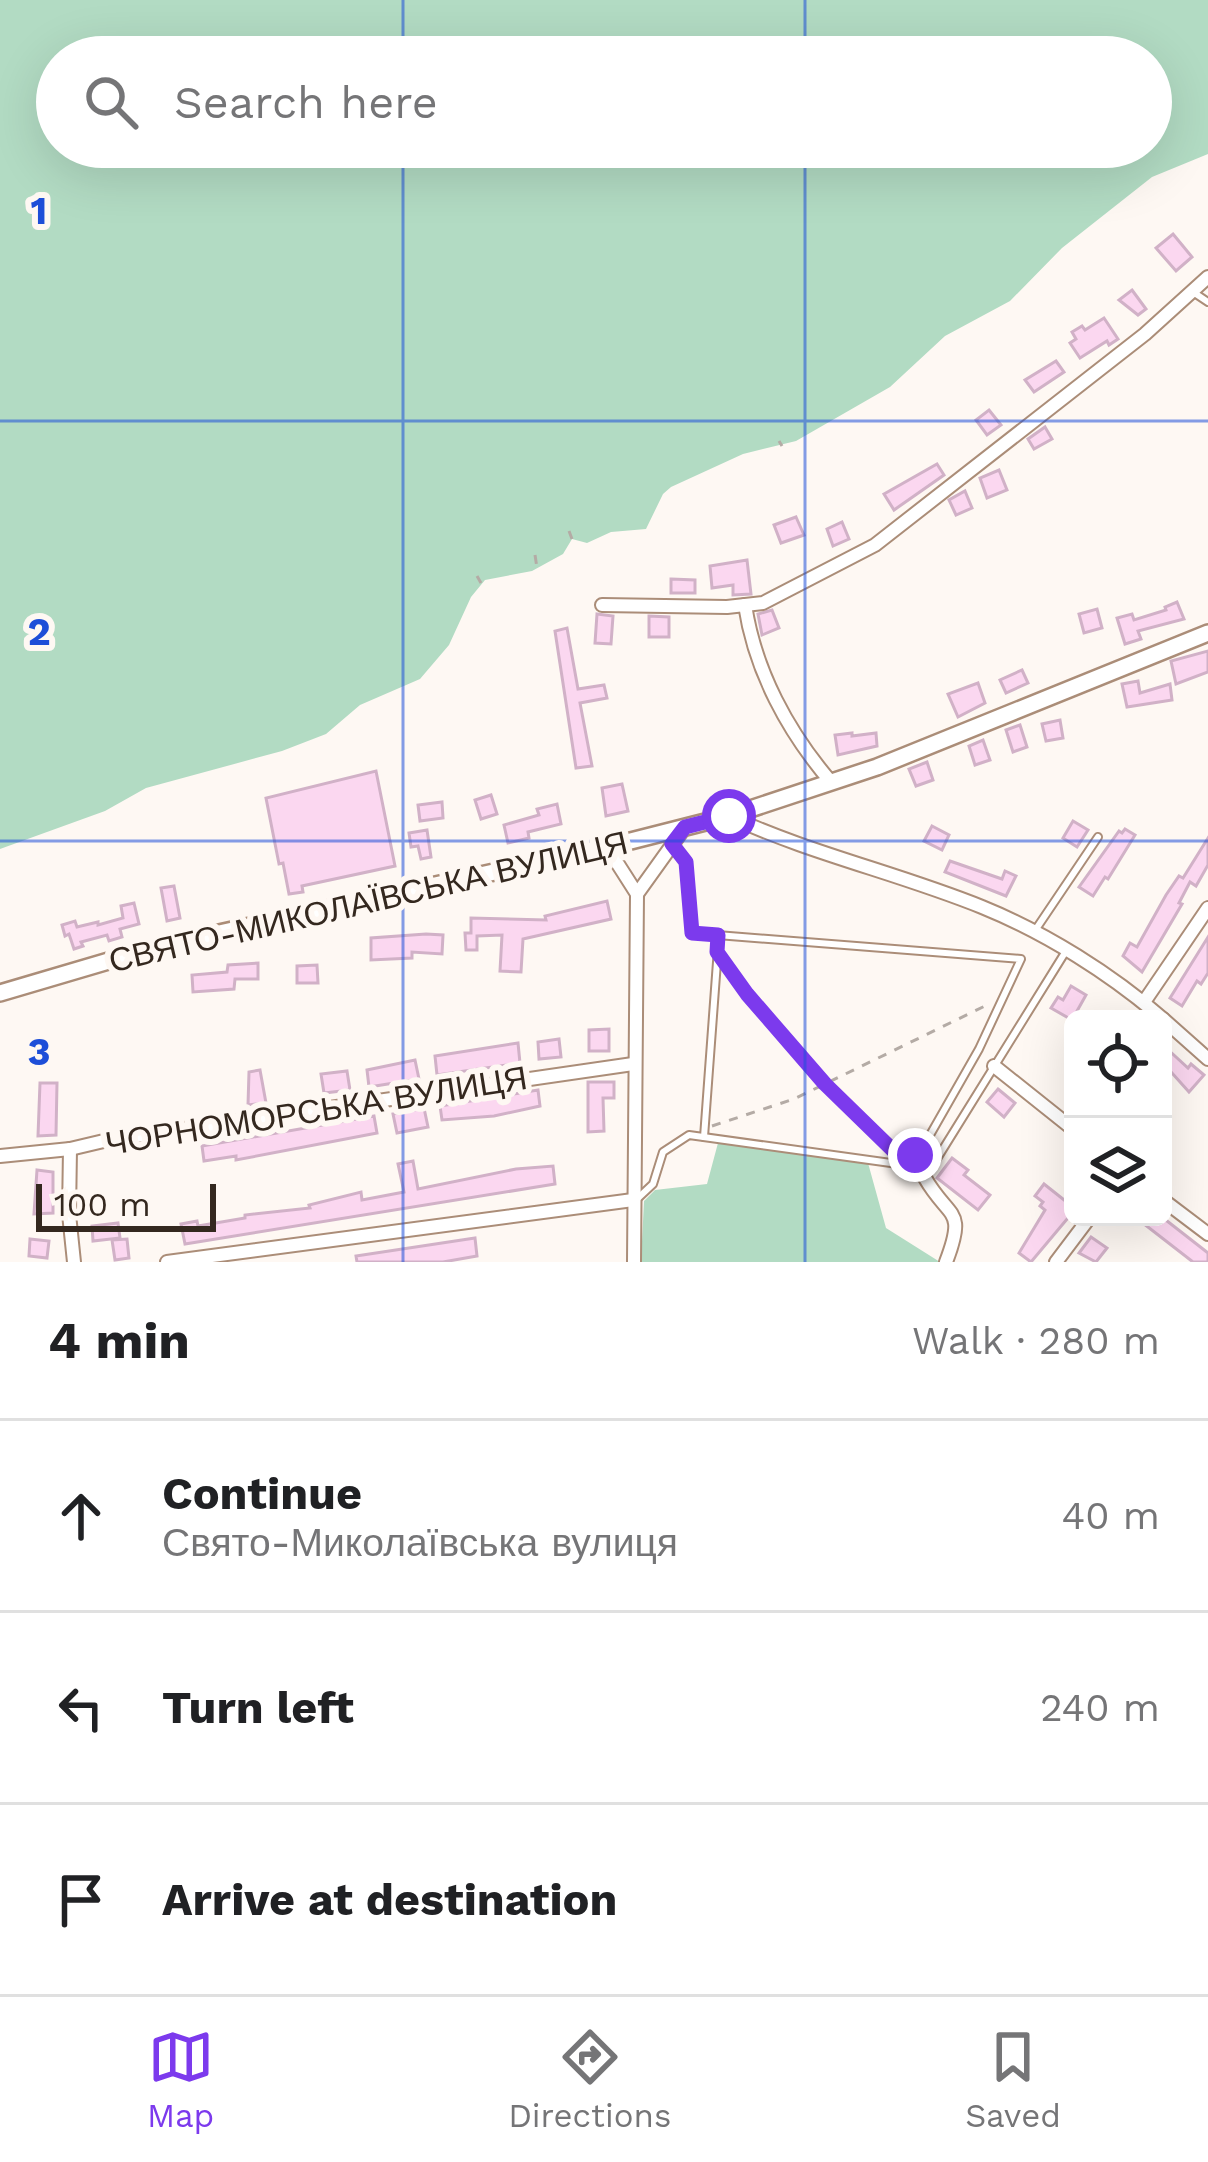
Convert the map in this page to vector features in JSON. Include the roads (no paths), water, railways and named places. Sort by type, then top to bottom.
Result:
[{"type":"street","points":[[602,605],[764,603],[875,545],[988,460],[1208,278]]},
{"type":"street","points":[[745,605],[750,636],[779,705],[799,746],[831,782]]},
{"type":"street","name":"СВЯТО-МИКОЛАЇВСЬКА ВУЛИЦЯ","points":[[0,993],[156,947],[729,816],[970,731],[1208,633]]},
{"type":"street","points":[[729,816],[819,854],[980,906],[1066,951],[1152,1010]]},
{"type":"street","points":[[637,893],[685,827]]},
{"type":"street","points":[[608,847],[637,893],[634,1262]]},
{"type":"street","points":[[1144,1003],[1208,908]]},
{"type":"street","points":[[1172,1027],[1208,1059]]},
{"type":"street","name":"ЧОРНОМОРСЬКА ВУЛИЦЯ","points":[[0,1156],[633,1064]]},
{"type":"street","points":[[994,1066],[1064,1122]]},
{"type":"street","points":[[70,1149],[74,1262]]},
{"type":"street","points":[[925,1178],[955,1217],[957,1234],[946,1262]]},
{"type":"street","points":[[167,1262],[633,1200]]},
{"type":"street","points":[[1172,1207],[1208,1234]]},
{"type":"street","points":[[1056,1262],[1083,1226]]},
{"type":"lane","points":[[1193,292],[1208,302]]},
{"type":"lane","points":[[1034,932],[1098,837]]},
{"type":"lane","points":[[672,844],[686,862],[692,933],[1022,959],[980,1049],[930,1135],[915,1155],[901,1162]]},
{"type":"lane","points":[[704,1133],[718,935]]},
{"type":"lane","points":[[633,1200],[643,1197],[653,1184],[663,1152],[689,1135],[704,1133],[901,1162],[925,1178],[1066,951]]}]
